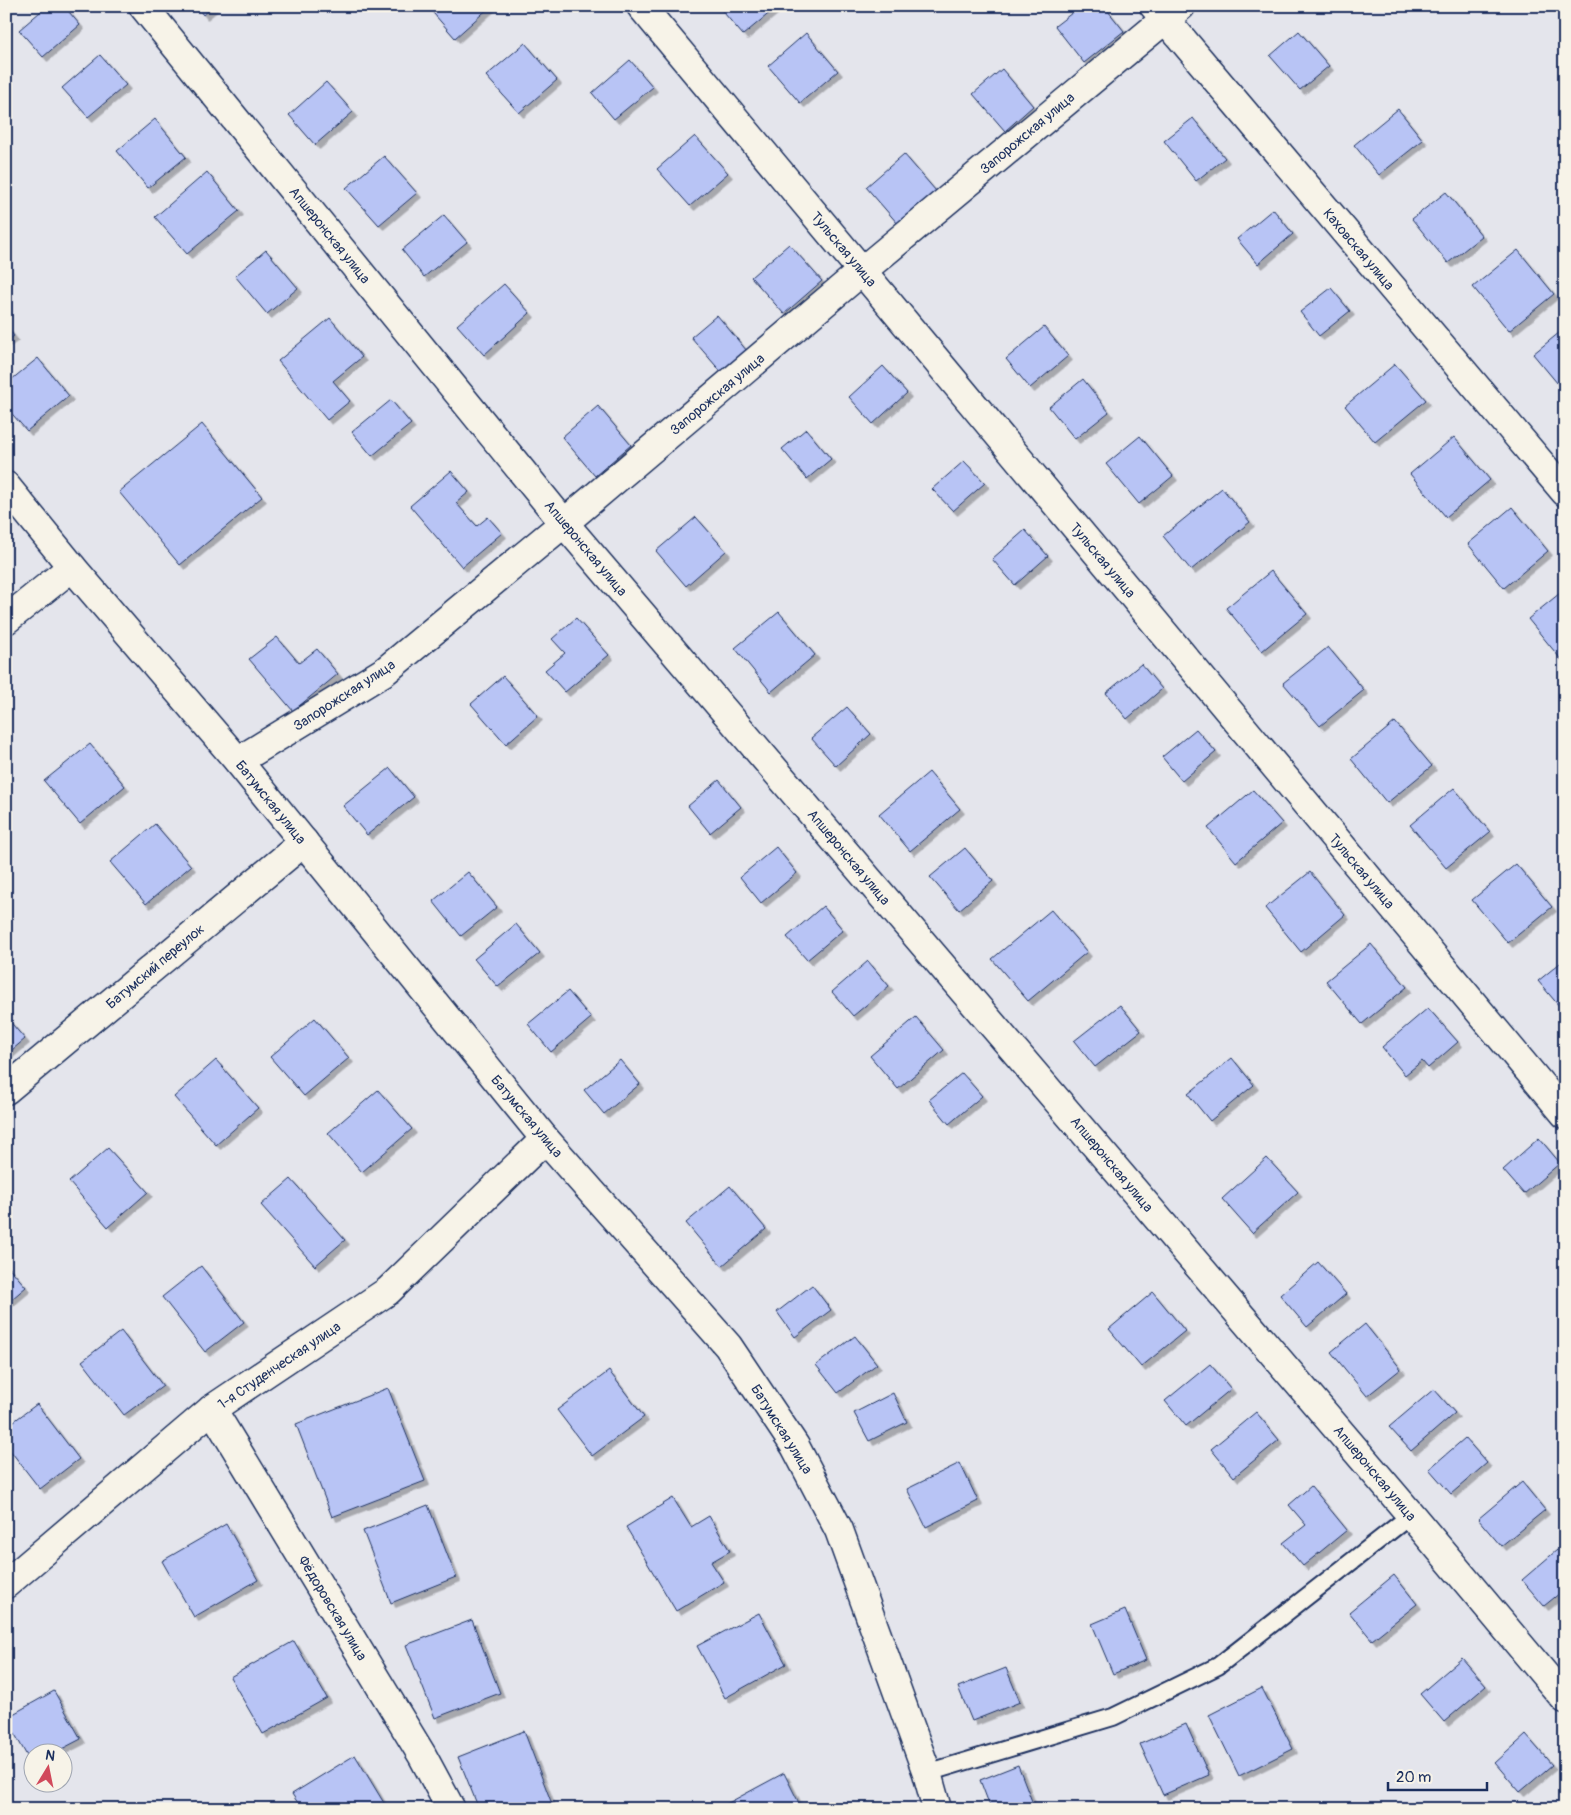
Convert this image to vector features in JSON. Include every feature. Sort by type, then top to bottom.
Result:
[{"type":"street","name":"Апшеронская улица","points":[[143,6],[564,523],[1412,1515],[1565,1699]]},
{"type":"street","name":"Тульская улица","points":[[641,6],[1565,1114]]},
{"type":"street","name":"Запорожская улица","points":[[238,761],[385,671],[564,523],[1167,10]]},
{"type":"street","name":"Каховская улица","points":[[1167,10],[1565,492]]},
{"type":"street","name":"Батумская улица","points":[[6,486],[72,567],[238,761],[545,1139],[728,1346],[795,1446],[839,1530],[927,1773],[937,1809]]},
{"type":"street","points":[[6,620],[72,567]]},
{"type":"street","name":"Батумский переулок","points":[[6,1090],[304,842]]},
{"type":"street","name":"1-я Студенческая улица","points":[[6,1584],[212,1410],[388,1291],[545,1139]]},
{"type":"street","name":"Фёдоровская улица","points":[[212,1410],[417,1746],[451,1809]]},
{"type":"lane","points":[[927,1773],[1114,1717],[1218,1666],[1412,1515]]},
{"type":"building","points":[[47,6],[64,6],[80,25],[43,57],[19,30]]},
{"type":"building","points":[[196,6],[214,6],[203,15]]},
{"type":"building","points":[[427,6],[491,6],[455,38]]},
{"type":"building","points":[[718,6],[778,6],[743,35]]},
{"type":"building","points":[[1081,6],[1104,6],[1124,31],[1084,63],[1055,26]]},
{"type":"building","points":[[1556,6],[1565,6],[1564,17]]},
{"type":"building","points":[[1299,31],[1329,66],[1300,90],[1270,56]]},
{"type":"building","points":[[806,33],[838,71],[800,103],[768,66]]},
{"type":"building","points":[[525,43],[557,80],[519,113],[486,76]]},
{"type":"building","points":[[100,55],[126,85],[88,117],[62,88]]},
{"type":"building","points":[[630,60],[653,87],[614,119],[592,93]]},
{"type":"building","points":[[1002,69],[1033,106],[1005,131],[973,94]]},
{"type":"building","points":[[326,82],[353,112],[315,145],[289,115]]},
{"type":"building","points":[[1398,109],[1423,140],[1379,175],[1354,145]]},
{"type":"building","points":[[1193,118],[1225,158],[1196,181],[1164,141]]},
{"type":"building","points":[[155,119],[186,157],[148,188],[117,151]]},
{"type":"building","points":[[695,136],[728,173],[690,206],[657,169]]},
{"type":"building","points":[[904,154],[936,191],[898,224],[866,187]]},
{"type":"building","points":[[384,156],[417,193],[379,225],[346,188]]},
{"type":"building","points":[[207,172],[239,211],[187,254],[155,217]]},
{"type":"building","points":[[1446,192],[1482,236],[1448,263],[1412,219]]},
{"type":"building","points":[[1273,209],[1293,234],[1258,264],[1237,239]]},
{"type":"building","points":[[444,215],[467,242],[424,277],[402,250]]},
{"type":"building","points":[[789,244],[822,281],[784,314],[751,277]]},
{"type":"building","points":[[266,250],[298,288],[267,314],[235,276]]},
{"type":"building","points":[[1518,250],[1554,294],[1509,331],[1473,287]]},
{"type":"building","points":[[504,284],[530,313],[484,355],[457,325]]},
{"type":"building","points":[[1331,288],[1350,311],[1319,336],[1300,312]]},
{"type":"building","points":[[717,315],[747,351],[722,373],[691,337]]},
{"type":"building","points":[[330,318],[362,357],[333,381],[350,401],[327,420],[278,361]]},
{"type":"building","points":[[6,326],[14,336],[6,342]]},
{"type":"building","points":[[1044,327],[1068,356],[1030,388],[1006,359]]},
{"type":"building","points":[[1565,328],[1565,389],[1563,390],[1533,354]]},
{"type":"building","points":[[38,358],[69,396],[27,431],[6,407],[6,384]]},
{"type":"building","points":[[1395,364],[1426,400],[1375,442],[1345,406]]},
{"type":"building","points":[[883,366],[907,393],[873,424],[849,397]]},
{"type":"building","points":[[1083,379],[1109,412],[1075,439],[1049,407]]},
{"type":"building","points":[[391,400],[411,424],[372,456],[352,432]]},
{"type":"building","points":[[598,406],[631,445],[595,476],[562,437]]},
{"type":"building","points":[[202,424],[262,497],[180,565],[119,492]]},
{"type":"building","points":[[806,429],[831,459],[807,479],[782,449]]},
{"type":"building","points":[[1140,436],[1173,476],[1139,504],[1106,464]]},
{"type":"building","points":[[1454,437],[1490,480],[1446,517],[1410,474]]},
{"type":"building","points":[[964,461],[985,483],[953,511],[932,489]]},
{"type":"building","points":[[451,471],[469,492],[456,503],[477,526],[488,517],[502,533],[462,567],[410,506]]},
{"type":"building","points":[[1222,488],[1250,522],[1191,570],[1163,536]]},
{"type":"building","points":[[1512,507],[1548,551],[1504,588],[1468,544]]},
{"type":"building","points":[[696,517],[726,551],[686,586],[656,551]]},
{"type":"building","points":[[1025,530],[1048,556],[1015,585],[992,559]]},
{"type":"building","points":[[1271,571],[1307,614],[1262,651],[1226,608]]},
{"type":"building","points":[[1565,589],[1565,662],[1564,663],[1528,619]]},
{"type":"building","points":[[779,612],[815,655],[771,692],[735,648]]},
{"type":"building","points":[[576,618],[609,655],[565,692],[545,670],[565,653],[552,639]]},
{"type":"building","points":[[277,637],[299,663],[317,649],[338,674],[293,711],[249,659]]},
{"type":"building","points":[[1328,647],[1364,690],[1320,726],[1283,683]]},
{"type":"building","points":[[1141,664],[1162,689],[1127,719],[1106,693]]},
{"type":"building","points":[[503,676],[538,716],[506,744],[471,704]]},
{"type":"building","points":[[847,707],[871,734],[836,766],[811,738]]},
{"type":"building","points":[[1395,722],[1432,766],[1387,803],[1351,759]]},
{"type":"building","points":[[1196,729],[1216,752],[1182,781],[1162,757]]},
{"type":"building","points":[[90,744],[125,786],[80,824],[44,781]]},
{"type":"building","points":[[390,768],[414,797],[367,835],[343,806]]},
{"type":"building","points":[[929,772],[960,809],[910,851],[879,814]]},
{"type":"building","points":[[719,780],[741,807],[710,833],[688,806]]},
{"type":"building","points":[[1454,788],[1490,832],[1446,868],[1410,825]]},
{"type":"building","points":[[1253,790],[1282,823],[1236,862],[1208,828]]},
{"type":"building","points":[[155,824],[191,866],[146,904],[110,862]]},
{"type":"building","points":[[776,847],[797,873],[761,903],[740,877]]},
{"type":"building","points":[[965,848],[993,881],[959,910],[930,877]]},
{"type":"building","points":[[1516,864],[1552,907],[1508,943],[1472,900]]},
{"type":"building","points":[[468,872],[497,907],[461,936],[433,901]]},
{"type":"building","points":[[1310,872],[1345,915],[1301,952],[1265,908]]},
{"type":"building","points":[[823,906],[843,930],[807,960],[787,937]]},
{"type":"building","points":[[1051,910],[1087,952],[1028,1001],[992,959]]},
{"type":"building","points":[[516,924],[540,953],[498,987],[474,959]]},
{"type":"building","points":[[1371,944],[1407,987],[1362,1024],[1326,981]]},
{"type":"building","points":[[1565,959],[1565,1013],[1538,981]]},
{"type":"building","points":[[868,961],[889,986],[853,1016],[832,992]]},
{"type":"building","points":[[568,991],[591,1018],[551,1052],[528,1024]]},
{"type":"building","points":[[1120,1005],[1141,1031],[1095,1067],[1074,1041]]},
{"type":"building","points":[[1428,1008],[1458,1042],[1428,1068],[1422,1061],[1405,1075],[1382,1047]]},
{"type":"building","points":[[6,1017],[25,1039],[6,1055]]},
{"type":"building","points":[[916,1017],[944,1050],[898,1089],[870,1056]]},
{"type":"building","points":[[315,1018],[349,1058],[304,1096],[270,1057]]},
{"type":"building","points":[[1232,1058],[1254,1085],[1210,1121],[1188,1094]]},
{"type":"building","points":[[216,1060],[258,1108],[216,1145],[174,1097]]},
{"type":"building","points":[[620,1060],[640,1084],[604,1114],[584,1090]]},
{"type":"building","points":[[962,1073],[982,1096],[949,1124],[929,1100]]},
{"type":"building","points":[[378,1090],[412,1129],[362,1172],[328,1133]]},
{"type":"building","points":[[1539,1138],[1560,1163],[1524,1194],[1503,1170]]},
{"type":"building","points":[[108,1148],[148,1192],[108,1227],[69,1182]]},
{"type":"building","points":[[1267,1158],[1298,1192],[1252,1233],[1222,1199]]},
{"type":"building","points":[[291,1179],[345,1240],[315,1266],[261,1205]]},
{"type":"building","points":[[730,1186],[766,1229],[722,1266],[686,1223]]},
{"type":"building","points":[[1318,1262],[1346,1294],[1307,1327],[1280,1295]]},
{"type":"building","points":[[6,1264],[26,1287],[6,1304]]},
{"type":"building","points":[[201,1266],[244,1322],[205,1352],[162,1297]]},
{"type":"building","points":[[812,1285],[831,1310],[795,1337],[777,1312]]},
{"type":"building","points":[[1153,1292],[1185,1331],[1141,1367],[1109,1329]]},
{"type":"building","points":[[1365,1324],[1401,1369],[1367,1396],[1331,1352]]},
{"type":"building","points":[[121,1331],[163,1386],[124,1415],[82,1361]]},
{"type":"building","points":[[855,1336],[877,1364],[838,1393],[816,1365]]},
{"type":"building","points":[[1210,1364],[1231,1389],[1186,1426],[1165,1401]]},
{"type":"building","points":[[609,1371],[644,1417],[592,1456],[557,1410]]},
{"type":"building","points":[[388,1388],[425,1481],[332,1517],[296,1424]]},
{"type":"building","points":[[1434,1389],[1455,1413],[1411,1451],[1389,1427]]},
{"type":"building","points":[[893,1393],[907,1422],[869,1441],[854,1413]]},
{"type":"building","points":[[37,1404],[79,1459],[40,1489],[6,1445],[6,1427]]},
{"type":"building","points":[[1256,1412],[1279,1440],[1234,1477],[1211,1449]]},
{"type":"building","points":[[1465,1438],[1487,1463],[1451,1494],[1429,1469]]},
{"type":"building","points":[[960,1463],[978,1501],[926,1527],[907,1489]]},
{"type":"building","points":[[1522,1482],[1545,1510],[1501,1546],[1478,1519]]},
{"type":"building","points":[[1311,1486],[1347,1530],[1303,1566],[1283,1543],[1306,1525],[1289,1505]]},
{"type":"building","points":[[673,1498],[691,1527],[709,1516],[730,1551],[711,1562],[724,1582],[676,1611],[626,1527]]},
{"type":"building","points":[[428,1505],[456,1577],[391,1603],[363,1531]]},
{"type":"building","points":[[226,1524],[258,1580],[194,1617],[162,1561]]},
{"type":"building","points":[[1557,1550],[1565,1560],[1565,1589],[1544,1606],[1522,1580]]},
{"type":"building","points":[[1394,1575],[1417,1604],[1372,1640],[1349,1612]]},
{"type":"building","points":[[1125,1610],[1146,1660],[1113,1674],[1092,1624]]},
{"type":"building","points":[[759,1613],[786,1664],[725,1698],[697,1646]]},
{"type":"building","points":[[472,1620],[500,1693],[435,1718],[406,1645]]},
{"type":"building","points":[[294,1641],[327,1698],[263,1734],[230,1677]]},
{"type":"building","points":[[1462,1658],[1486,1686],[1444,1722],[1420,1694]]},
{"type":"building","points":[[1006,1668],[1020,1702],[972,1721],[958,1687]]},
{"type":"building","points":[[1262,1688],[1293,1749],[1239,1776],[1209,1715]]},
{"type":"building","points":[[54,1691],[81,1739],[72,1744],[72,1742],[22,1742],[22,1747],[6,1718]]},
{"type":"building","points":[[1186,1724],[1209,1775],[1163,1795],[1140,1744]]},
{"type":"building","points":[[524,1731],[552,1804],[541,1809],[479,1809],[458,1757]]},
{"type":"building","points":[[1526,1735],[1552,1765],[1520,1792],[1495,1763]]},
{"type":"building","points":[[355,1755],[387,1808],[302,1809],[292,1794]]},
{"type":"building","points":[[1018,1765],[1035,1809],[991,1809],[980,1780]]},
{"type":"building","points":[[784,1773],[802,1809],[719,1809],[719,1808]]}]
